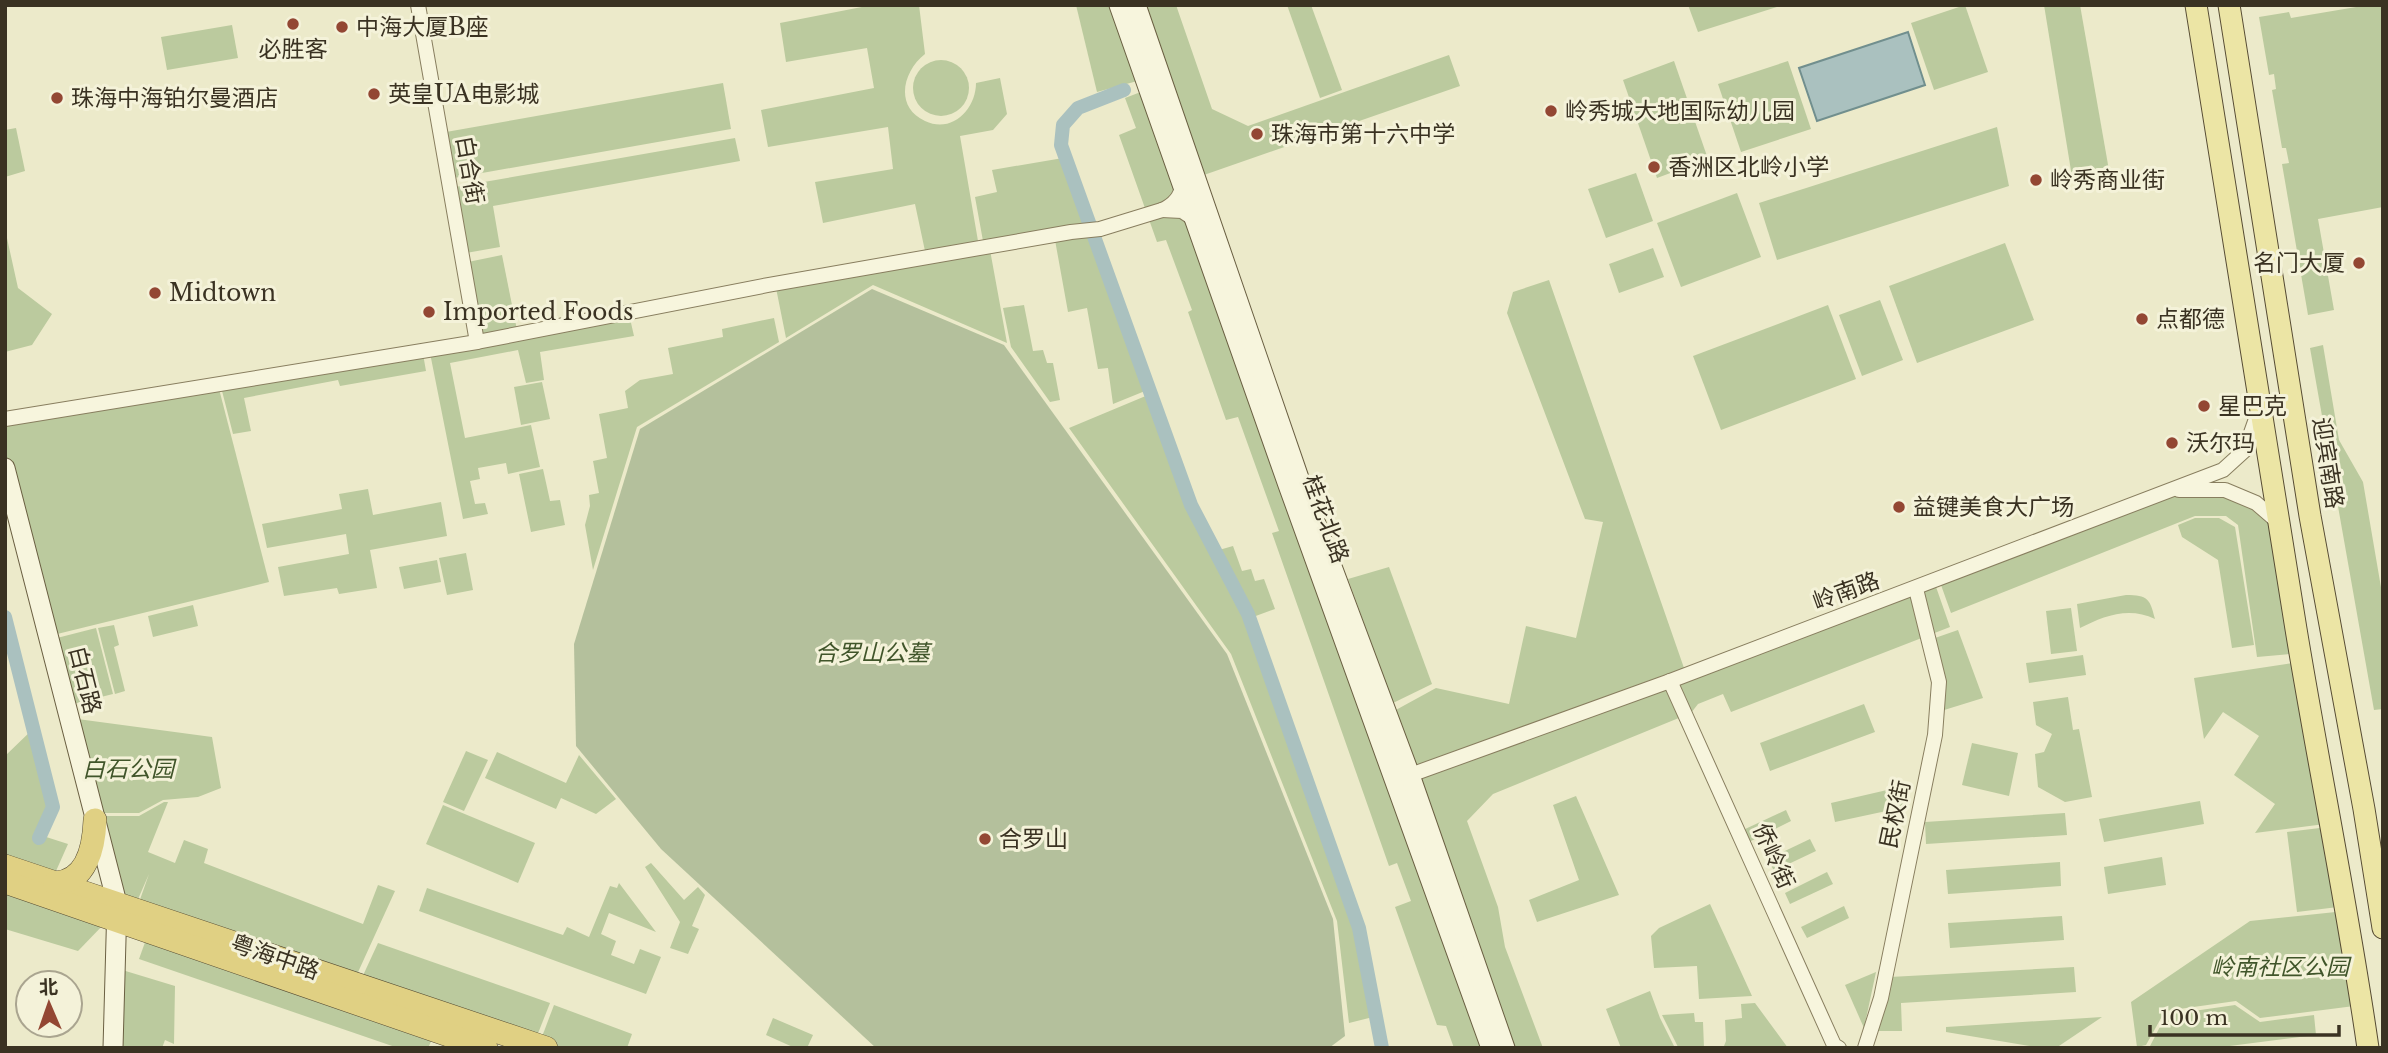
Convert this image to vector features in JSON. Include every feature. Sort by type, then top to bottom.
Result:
[{"type":"highway","points":[[55,883],[69,880],[81,871],[90,853],[95,820]]},
{"type":"highway","name":"粤海中路","points":[[5,866],[55,883],[116,912],[486,1048]]},
{"type":"highway","name":"粤海中路","points":[[5,883],[116,912],[546,1048]]},
{"type":"main road","name":"桂花北路","points":[[1119,5],[1194,219],[1505,1048]]},
{"type":"main road","name":"桂花北路","points":[[1136,5],[1305,492],[1491,1048]]},
{"type":"main road","points":[[2196,5],[2278,522],[2325,800],[2357,967],[2368,1048]]},
{"type":"main road","name":"迎宾南路","points":[[2229,5],[2308,503],[2383,928]]},
{"type":"main road","name":"白石路","points":[[5,468],[116,912],[113,1048]]},
{"type":"street","name":"白合街","points":[[418,5],[477,342]]},
{"type":"street","points":[[5,419],[477,342],[768,285],[1093,229],[1162,210],[1176,201],[1182,185]]},
{"type":"street","points":[[1162,210],[1182,211],[1194,219]]},
{"type":"street","name":"岭南路","points":[[1402,778],[1916,589],[2223,470],[2245,450],[2261,405]]},
{"type":"street","points":[[2171,491],[2225,490],[2256,503],[2278,522]]},
{"type":"street","name":"民权街","points":[[1866,1048],[1882,990],[1935,734],[1939,682],[1916,589]]},
{"type":"street","name":"侨岭街","points":[[1670,681],[1834,1045],[1839,1048]]},
{"type":"green space","points":[[872,5],[919,5],[925,54],[911,70],[905,89],[909,107],[925,121],[935,124],[953,122],[961,117],[972,102],[976,83],[1000,78],[1007,114],[993,130],[960,136],[978,241],[925,251],[915,204],[823,223],[815,182],[893,169],[888,127],[768,147],[761,110],[874,88],[867,48],[786,62],[780,23]]},
{"type":"green space","points":[[1076,5],[1115,5],[1141,80],[1097,92]]},
{"type":"green space","points":[[1141,5],[1176,5],[1212,109],[1248,126],[1449,55],[1460,86],[1201,176]]},
{"type":"green space","points":[[1287,5],[1311,5],[1342,90],[1320,98]]},
{"type":"green space","points":[[1688,5],[1783,5],[1698,32]]},
{"type":"green space","points":[[1965,5],[1988,72],[1934,90],[1911,23]]},
{"type":"green space","points":[[2044,5],[2080,5],[2110,176],[2073,183]]},
{"type":"green space","points":[[2383,5],[2383,207],[2318,219],[2334,310],[2308,315],[2282,164],[2289,163],[2286,148],[2282,148],[2272,90],[2276,89],[2274,74],[2269,75],[2259,17],[2289,12],[2291,18]]},
{"type":"green space","points":[[232,25],[238,58],[167,70],[161,37]]},
{"type":"green space","points":[[941,60],[952,62],[961,68],[967,77],[967,99],[961,108],[952,114],[941,116],[930,114],[921,108],[915,99],[913,88],[915,77],[921,68],[930,62]]},
{"type":"green space","points":[[1674,61],[1708,159],[1657,178],[1623,80]]},
{"type":"green space","points":[[1788,61],[1811,129],[1741,152],[1718,84]]},
{"type":"green space","points":[[723,83],[731,129],[454,178],[446,132]]},
{"type":"green space","points":[[1146,90],[1487,1048],[1454,1048],[1446,1026],[1437,1025],[1395,907],[1411,901],[1397,863],[1389,866],[1272,533],[1279,531],[1238,417],[1226,420],[1188,312],[1192,310],[1166,240],[1157,242],[1119,135],[1136,128],[1125,98]]},
{"type":"green space","points":[[1997,127],[2009,186],[1777,260],[1759,203]]},
{"type":"green space","points":[[16,128],[25,171],[5,177],[5,130]]},
{"type":"green space","points":[[735,138],[740,161],[493,206],[500,247],[466,253],[455,187]]},
{"type":"green space","points":[[1063,158],[1085,224],[983,241],[975,197],[997,192],[992,170]]},
{"type":"green space","points":[[1636,173],[1653,221],[1606,238],[1588,189]]},
{"type":"green space","points":[[1737,193],[1761,257],[1681,287],[1657,223]]},
{"type":"green space","points":[[5,229],[18,288],[52,314],[32,345],[5,352]]},
{"type":"green space","points":[[1089,234],[1145,391],[1113,404],[1108,368],[1098,369],[1087,308],[1068,312],[1055,240]]},
{"type":"green space","points":[[2005,243],[2034,320],[1917,363],[1889,286]]},
{"type":"green space","points":[[1653,248],[1664,277],[1619,293],[1609,264]]},
{"type":"green space","points":[[990,250],[1007,343],[873,285],[786,338],[776,288]]},
{"type":"green space","points":[[502,255],[517,330],[483,337],[468,262]]},
{"type":"green space","points":[[1549,280],[1684,668],[1415,766],[1394,711],[1436,688],[1509,704],[1526,626],[1576,638],[1603,522],[1585,519],[1507,313],[1513,292]]},
{"type":"green space","name":"合罗山公墓","points":[[872,289],[1004,345],[1227,654],[1333,919],[1345,1036],[1329,1048],[876,1048],[661,849],[576,746],[574,644],[640,429]]},
{"type":"green space","points":[[1880,300],[1903,360],[1862,376],[1839,315]]},
{"type":"green space","points":[[1024,305],[1033,351],[1043,350],[1047,363],[1053,363],[1060,400],[1050,402],[1011,347],[1003,308]]},
{"type":"green space","points":[[1828,305],[1856,379],[1721,430],[1693,356]]},
{"type":"green space","points":[[629,314],[634,336],[540,352],[544,380],[526,383],[518,350],[450,363],[465,438],[531,425],[540,467],[508,474],[506,463],[478,468],[480,479],[470,481],[475,504],[485,503],[488,514],[463,519],[430,353]]},
{"type":"green space","points":[[774,318],[779,342],[637,427],[593,570],[585,525],[590,506],[589,495],[599,493],[593,461],[607,458],[599,414],[628,408],[625,391],[640,380],[673,374],[668,348],[723,337],[722,329]]},
{"type":"green space","points":[[2323,345],[2339,440],[2363,482],[2383,599],[2383,709],[2374,710],[2310,348]]},
{"type":"green space","points":[[423,354],[426,371],[340,386],[338,380],[244,398],[251,431],[233,434],[221,387]]},
{"type":"green space","points":[[542,382],[550,419],[521,425],[514,387]]},
{"type":"green space","points":[[218,385],[269,582],[49,636],[5,467],[5,420]]},
{"type":"green space","points":[[1148,395],[1187,503],[1246,613],[1357,930],[1373,1017],[1349,1023],[1337,921],[1231,654],[1069,428]]},
{"type":"green space","points":[[543,469],[550,501],[560,500],[565,525],[531,532],[519,474]]},
{"type":"green space","points":[[368,489],[373,515],[441,502],[447,536],[370,550],[377,588],[339,594],[337,588],[284,596],[278,567],[349,554],[346,534],[267,548],[262,524],[342,509],[339,494]]},
{"type":"green space","points":[[2172,495],[2226,498],[2248,507],[2274,525],[2290,654],[2257,657],[2238,525],[2226,516],[2195,516],[1951,613],[1941,585]]},
{"type":"green space","points":[[2195,518],[2219,518],[2235,527],[2254,645],[2232,648],[2218,560],[2182,537],[2178,525]]},
{"type":"green space","points":[[1233,546],[1242,571],[1251,569],[1255,581],[1264,579],[1275,609],[1253,617],[1219,550]]},
{"type":"green space","points":[[466,553],[473,590],[447,595],[439,558]]},
{"type":"green space","points":[[437,560],[441,582],[404,589],[399,567]]},
{"type":"green space","points":[[1389,567],[1432,684],[1393,703],[1348,579]]},
{"type":"green space","points":[[1935,584],[1950,627],[1731,712],[1723,694],[1698,704],[1691,713],[1493,794],[1467,821],[1498,907],[1505,947],[1543,1048],[1510,1048],[1415,778]]},
{"type":"green space","points":[[2126,595],[2144,597],[2155,619],[2136,613],[2116,614],[2080,628],[2077,604]]},
{"type":"green space","points":[[193,605],[198,626],[153,637],[148,616]]},
{"type":"green space","points":[[2071,608],[2077,651],[2051,654],[2046,611]]},
{"type":"green space","points":[[114,625],[119,645],[114,647],[125,691],[115,694],[98,628]]},
{"type":"green space","points":[[96,628],[113,694],[69,705],[53,639]]},
{"type":"green space","points":[[1958,630],[1983,698],[1941,711],[1945,676],[1935,638]]},
{"type":"green space","points":[[2083,655],[2086,675],[2029,683],[2026,663]]},
{"type":"green space","points":[[2293,663],[2325,824],[2255,833],[2275,804],[2234,775],[2259,736],[2223,712],[2204,739],[2194,678]]},
{"type":"green space","points":[[2068,697],[2073,730],[2079,729],[2092,797],[2065,802],[2038,787],[2035,754],[2044,752],[2052,734],[2036,725],[2033,702]]},
{"type":"green space","points":[[1864,704],[1875,732],[1770,771],[1760,743]]},
{"type":"green space","name":"白石公园","points":[[70,718],[212,737],[221,788],[198,797],[163,800],[139,813],[94,813]]},
{"type":"green space","points":[[33,729],[52,807],[40,835],[68,844],[52,880],[5,864],[5,756]]},
{"type":"green space","points":[[1972,743],[2018,753],[2009,796],[1962,785]]},
{"type":"green space","points":[[466,751],[488,760],[464,811],[443,802]]},
{"type":"green space","points":[[497,752],[566,783],[579,755],[616,799],[596,814],[561,798],[556,809],[485,778]]},
{"type":"green space","points":[[1900,787],[1905,807],[1835,822],[1831,803]]},
{"type":"green space","points":[[1576,796],[1619,895],[1537,922],[1529,900],[1579,880],[1553,805]]},
{"type":"green space","points":[[2200,801],[2204,824],[2104,842],[2099,819]]},
{"type":"green space","points":[[168,802],[148,852],[175,863],[184,840],[208,849],[204,863],[363,924],[378,885],[395,891],[354,981],[137,908],[149,874],[135,906],[119,900],[97,816],[139,816]]},
{"type":"green space","points":[[443,805],[535,843],[518,883],[426,844]]},
{"type":"green space","points":[[1786,810],[1791,821],[1749,842],[1743,830]]},
{"type":"green space","points":[[2065,813],[2067,835],[1926,844],[1925,822]]},
{"type":"green space","points":[[2328,827],[2338,907],[2297,912],[2287,832]]},
{"type":"green space","points":[[1810,839],[1816,851],[1774,871],[1768,859]]},
{"type":"green space","points":[[2162,857],[2166,885],[2108,894],[2104,867]]},
{"type":"green space","points":[[2060,862],[2061,886],[1948,894],[1946,870]]},
{"type":"green space","points":[[651,863],[684,900],[698,887],[705,895],[692,926],[699,929],[688,954],[670,948],[680,922],[645,867]]},
{"type":"green space","points":[[1827,872],[1833,884],[1790,904],[1785,893]]},
{"type":"green space","points":[[619,883],[656,932],[609,913],[601,934],[616,941],[611,955],[634,964],[640,949],[661,957],[646,994],[419,911],[427,888],[563,935],[567,927],[589,937],[610,886],[617,888]]},
{"type":"green space","points":[[5,887],[105,923],[78,951],[5,929]]},
{"type":"green space","points":[[1710,904],[1752,996],[1699,999],[1697,966],[1654,968],[1651,936],[1659,928]]},
{"type":"green space","points":[[1844,906],[1849,918],[1807,938],[1801,927]]},
{"type":"green space","name":"岭南社区公园","points":[[2345,911],[2362,1005],[2260,1018],[2236,1001],[2165,1011],[2146,1045],[2137,1047],[2131,1002],[2250,921]]},
{"type":"green space","points":[[2062,916],[2064,940],[1950,948],[1948,923]]},
{"type":"green space","points":[[148,934],[435,1033],[428,1048],[398,1048],[139,959]]},
{"type":"green space","points":[[378,943],[550,1003],[535,1041],[360,982]]},
{"type":"green space","points":[[2074,967],[2076,992],[1901,1003],[1902,1031],[1877,1031],[1890,977]]},
{"type":"green space","points":[[119,969],[175,986],[174,1044],[165,1040],[162,1048],[117,1048]]},
{"type":"green space","points":[[1876,972],[1864,1028],[1845,985]]},
{"type":"green space","points":[[1650,991],[1675,1048],[1621,1048],[1606,1009]]},
{"type":"green space","points":[[1755,1003],[1788,1048],[1724,1046],[1725,1020],[1742,1018],[1741,1004]]},
{"type":"green space","points":[[554,1005],[632,1034],[627,1048],[554,1048],[540,1042]]},
{"type":"green space","points":[[2235,1005],[2260,1022],[2314,1015],[2316,1035],[2214,1048],[2149,1048],[2166,1015]]},
{"type":"green space","points":[[1694,1013],[1695,1022],[1703,1022],[1704,1048],[1678,1047],[1662,1015]]},
{"type":"green space","points":[[2102,1017],[2056,1048],[2041,1048],[1946,1032],[1946,1027]]},
{"type":"green space","points":[[773,1018],[813,1035],[807,1048],[795,1048],[766,1035]]},
{"type":"water","points":[[1908,32],[1925,85],[1817,121],[1799,68]]},
{"type":"waterway","points":[[1124,90],[1078,108],[1063,125],[1061,145],[1191,505],[1248,614],[1359,928],[1382,1048]]},
{"type":"waterway","points":[[5,617],[53,807],[39,838]]},
{"type":"place","name":"必胜客","points":[[293,24]]},
{"type":"place","name":"中海大厦B座","points":[[342,27]]},
{"type":"place","name":"英皇UA电影城","points":[[374,94]]},
{"type":"place","name":"珠海中海铂尔曼酒店","points":[[57,98]]},
{"type":"place","name":"岭秀城大地国际幼儿园","points":[[1551,111]]},
{"type":"place","name":"珠海市第十六中学","points":[[1257,134]]},
{"type":"place","name":"香洲区北岭小学","points":[[1654,167]]},
{"type":"place","name":"岭秀商业街","points":[[2036,180]]},
{"type":"place","name":"名门大厦","points":[[2359,263]]},
{"type":"place","name":"Midtown","points":[[155,293]]},
{"type":"place","name":"Imported Foods","points":[[429,312]]},
{"type":"place","name":"点都德","points":[[2142,319]]},
{"type":"place","name":"星巴克","points":[[2204,406]]},
{"type":"place","name":"沃尔玛","points":[[2172,443]]},
{"type":"place","name":"益键美食大广场","points":[[1899,507]]},
{"type":"place","name":"合罗山","points":[[985,839]]}]
